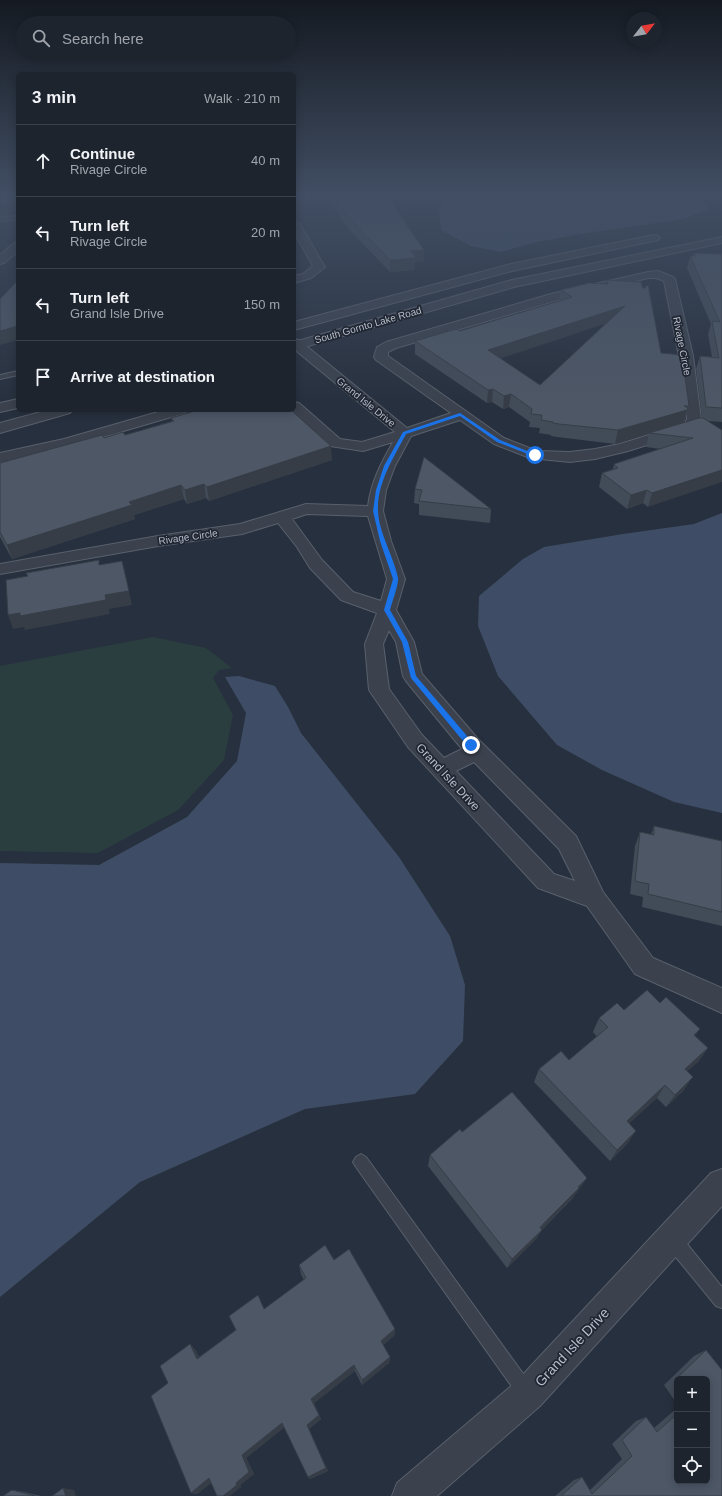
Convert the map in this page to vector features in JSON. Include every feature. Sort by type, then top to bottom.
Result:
[{"type":"street","points":[[296,279],[307,276],[319,267],[318,266]]},
{"type":"street","name":"South Gornto Lake Road","points":[[296,325],[521,266]]},
{"type":"street","name":"South Gornto Lake Road","points":[[296,345],[512,284],[595,266]]},
{"type":"street","name":"Rivage Circle","points":[[658,274],[669,279],[686,356],[694,419],[692,427],[623,448],[595,454],[570,457],[535,455],[499,441],[460,415],[381,357],[382,350],[391,345],[555,297],[648,275],[658,274]]},
{"type":"street","name":"Grand Isle Drive","points":[[296,346],[405,433],[387,466],[378,490],[375,511],[383,541],[396,579],[387,610],[374,644],[379,690],[415,741],[546,881],[595,898]]},
{"type":"street","points":[[0,408],[16,404]]},
{"type":"street","points":[[296,408],[335,443],[363,447],[460,415]]},
{"type":"street","points":[[0,428],[58,412]]},
{"type":"street","points":[[0,458],[67,443],[173,412]]},
{"type":"street","name":"Rivage Circle","points":[[0,569],[158,540],[242,529],[283,518],[306,509],[375,511]]},
{"type":"street","points":[[283,518],[304,545],[316,564],[347,596],[387,610],[405,642],[413,676],[477,751],[568,843],[595,898],[644,966],[722,1001]]},
{"type":"street","points":[[441,769],[477,751]]},
{"type":"street","name":"Grand Isle Drive","points":[[410,1496],[528,1394],[722,1184]]},
{"type":"lane","points":[[0,377],[16,373]]},
{"type":"lane","points":[[360,1162],[528,1394]]},
{"type":"lane","points":[[671,1238],[722,1300]]},
{"type":"green space","points":[[153,637],[206,648],[232,668],[219,670],[213,678],[233,715],[224,760],[178,810],[98,853],[0,851],[0,666]]},
{"type":"water","points":[[722,513],[722,813],[674,802],[602,770],[557,745],[498,676],[478,626],[479,596],[523,559],[544,547],[694,524]]},
{"type":"water","points":[[239,676],[275,686],[288,707],[301,733],[399,857],[450,936],[465,985],[463,1041],[415,1094],[305,1109],[140,1182],[0,1297],[0,863],[99,865],[187,817],[237,761],[246,713],[225,677]]},
{"type":"building","points":[[694,266],[722,266],[722,408],[706,407],[700,356],[719,358],[712,321],[720,322]]},
{"type":"building","points":[[607,280],[641,282],[643,289],[648,285],[661,353],[682,355],[689,406],[684,406],[688,408],[687,410],[618,430],[559,424],[541,420],[542,415],[531,414],[532,409],[511,394],[504,396],[493,389],[488,390],[415,341],[456,329],[460,331],[572,297],[561,290],[589,283],[608,284]],"holes":[[[625,306],[540,385],[488,350]]]},
{"type":"building","points":[[16,282],[16,327],[0,331],[0,299]]},
{"type":"building","points":[[191,412],[293,412],[331,446],[207,487],[204,484],[185,490],[181,485],[129,502],[132,505],[7,545],[0,532],[0,463],[102,435],[104,438],[123,432],[125,435],[174,421],[171,418]]},
{"type":"building","points":[[703,418],[722,430],[722,470],[652,493],[647,490],[631,495],[602,473],[618,468],[614,464],[693,438],[649,433]]},
{"type":"building","points":[[424,457],[491,509],[419,501],[422,490],[415,489]]},
{"type":"building","points":[[99,560],[99,565],[122,561],[129,591],[105,595],[106,600],[20,616],[20,613],[8,615],[6,580],[28,576],[26,573]]},
{"type":"building","points":[[654,826],[722,841],[722,912],[648,894],[649,884],[635,881],[640,832],[654,835]]},
{"type":"building","points":[[647,990],[660,1003],[666,997],[700,1029],[694,1035],[708,1048],[685,1069],[693,1077],[675,1095],[665,1085],[627,1121],[636,1131],[617,1150],[539,1069],[561,1051],[569,1060],[608,1027],[599,1018],[617,1003],[624,1010]]},
{"type":"building","points":[[512,1092],[587,1178],[540,1227],[542,1230],[512,1259],[430,1155],[460,1129],[462,1132]]},
{"type":"building","points":[[325,1245],[334,1260],[349,1249],[395,1329],[381,1341],[390,1357],[362,1380],[354,1365],[311,1399],[319,1415],[307,1425],[326,1468],[308,1477],[282,1423],[242,1455],[249,1472],[236,1483],[237,1485],[223,1496],[217,1496],[209,1478],[191,1493],[151,1396],[168,1383],[160,1366],[190,1344],[197,1359],[236,1330],[229,1316],[258,1295],[264,1309],[306,1278],[299,1265]]},
{"type":"building","points":[[706,1350],[722,1370],[722,1496],[561,1496],[582,1477],[592,1494],[632,1456],[622,1440],[646,1417],[657,1432],[674,1417],[674,1484],[710,1484],[710,1376],[679,1376]]},
{"type":"building","points":[[63,1488],[66,1496],[52,1496]]},
{"type":"building","points":[[12,1490],[35,1496],[3,1496]]},
{"type":"route","points":[[471,745],[413,676],[405,642],[387,610],[396,579],[383,541],[375,511],[378,490],[387,466],[405,433],[460,415],[499,441],[535,455]]}]
